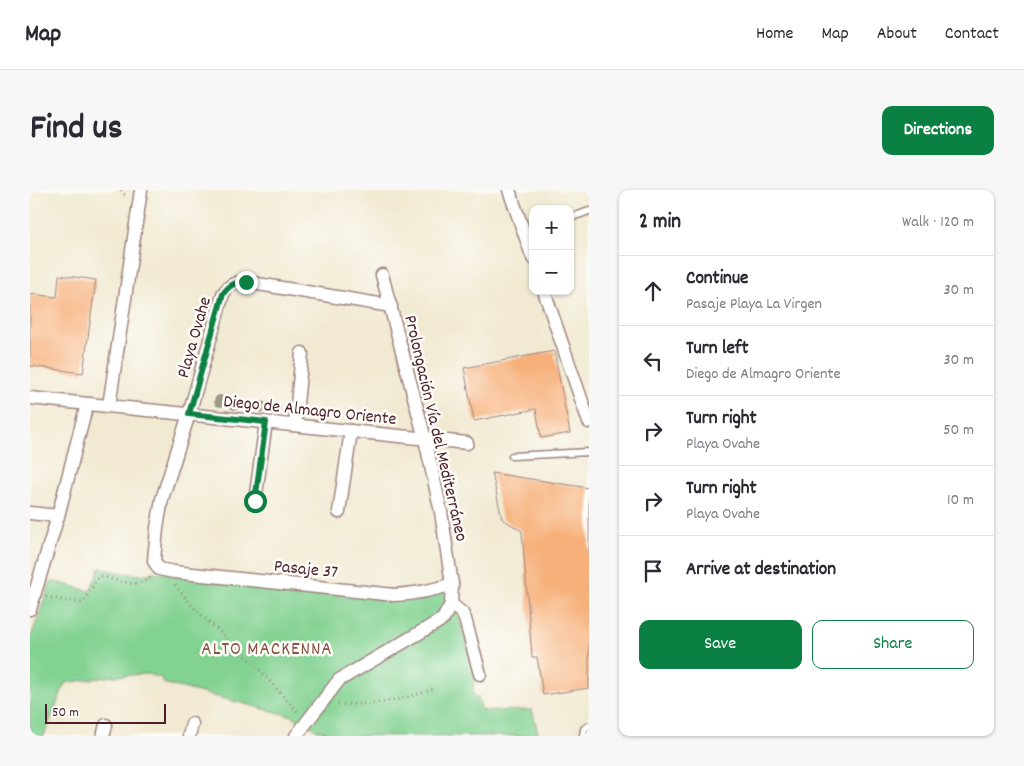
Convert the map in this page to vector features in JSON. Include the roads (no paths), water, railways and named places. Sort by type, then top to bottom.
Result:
[{"type":"street","points":[[108,406],[141,190]]},
{"type":"street","points":[[509,190],[529,235]]},
{"type":"street","name":"Prolongación Vía del Mediterráneo","points":[[296,736],[339,680],[443,619],[450,604],[452,584],[441,512],[425,439],[382,275]]},
{"type":"street","name":"Playa Ovahe","points":[[156,566],[154,561],[162,499],[189,414],[223,294],[232,285],[238,282],[246,282],[391,306]]},
{"type":"street","points":[[545,295],[589,422]]},
{"type":"street","points":[[294,425],[302,352]]},
{"type":"street","name":"Diego de Almagro Oriente","points":[[30,398],[467,443]]},
{"type":"street","points":[[30,609],[58,516],[87,404]]},
{"type":"street","points":[[255,501],[266,422]]},
{"type":"street","points":[[339,512],[351,431]]},
{"type":"street","points":[[30,513],[58,516]]},
{"type":"street","name":"Pasaje 37","points":[[156,566],[159,569],[174,572],[394,595],[434,591],[452,584]]},
{"type":"street","points":[[450,604],[465,619],[480,674]]},
{"type":"lane","points":[[574,217],[589,211]]},
{"type":"lane","points":[[512,456],[589,452]]},
{"type":"lane","points":[[583,736],[584,729],[589,726]]},
{"type":"district","name":"ALTO MACKENNA","points":[[267,647]]}]
